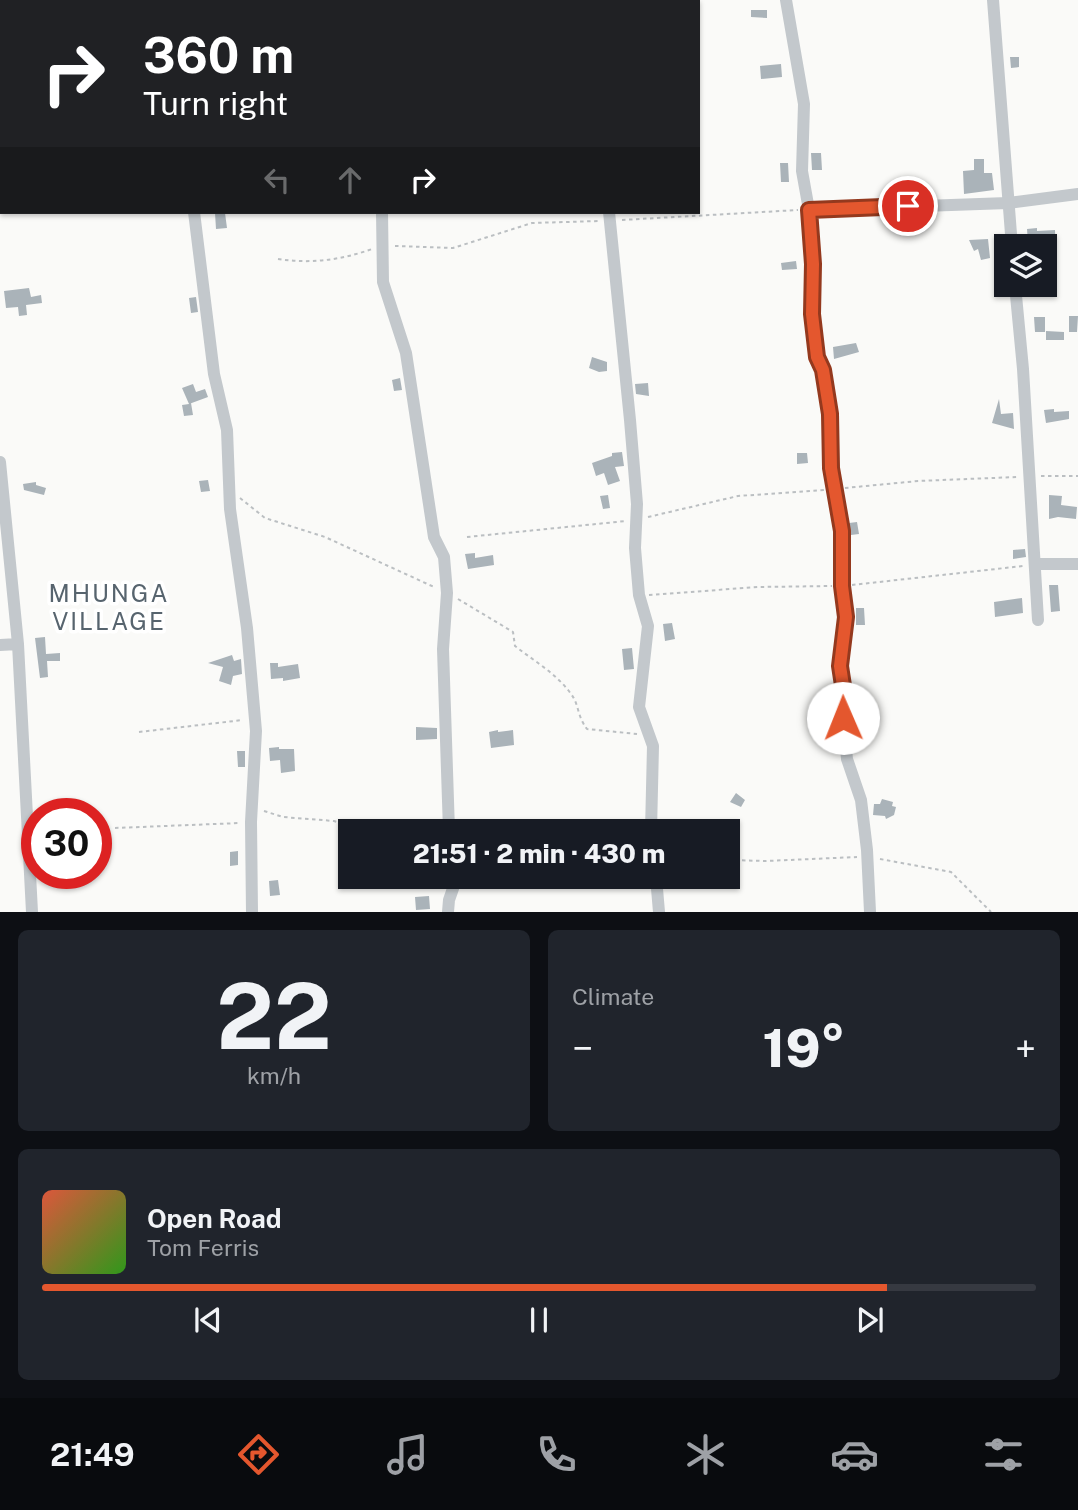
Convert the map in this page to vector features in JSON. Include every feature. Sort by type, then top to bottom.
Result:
[{"type":"street","points":[[786,0],[804,104],[802,171],[809,210],[813,264],[812,314],[817,357],[823,370],[830,414],[831,468],[842,531],[842,586],[846,617],[840,666],[844,692],[843,718],[847,759],[861,800],[868,856],[870,912]]},
{"type":"street","points":[[993,0],[1011,234]]},
{"type":"street","points":[[809,210],[1007,203],[1078,194]]},
{"type":"street","points":[[194,214],[214,374],[227,430],[230,509],[247,628],[255,719],[251,822],[252,912]]},
{"type":"street","points":[[382,214],[383,282],[406,353],[433,537],[444,557],[447,593],[443,649],[449,819]]},
{"type":"street","points":[[609,216],[630,420],[639,595],[648,626],[639,707],[653,746],[651,819]]},
{"type":"street","points":[[1016,297],[1038,620]]},
{"type":"street","points":[[0,462],[18,644],[32,912]]},
{"type":"street","points":[[1035,564],[1078,565]]},
{"type":"street","points":[[0,645],[18,644]]},
{"type":"street","points":[[448,912],[453,889]]},
{"type":"street","points":[[657,889],[659,912]]},
{"type":"path","points":[[700,213],[809,210]]},
{"type":"path","points":[[278,259],[304,263],[351,256],[383,246],[453,248],[532,223],[609,216],[676,214]]},
{"type":"path","points":[[467,537],[637,520],[738,496],[918,481],[1078,475]]},
{"type":"path","points":[[139,733],[255,719]]},
{"type":"path","points":[[252,807],[283,817],[338,822]]},
{"type":"path","points":[[115,828],[251,822]]},
{"type":"path","points":[[740,860],[868,856],[951,872],[991,912]]},
{"type":"building","points":[[751,10],[767,10],[767,18],[751,17]]},
{"type":"building","points":[[1010,57],[1019,57],[1019,67],[1011,68]]},
{"type":"building","points":[[781,64],[782,77],[761,79],[760,66]]},
{"type":"building","points":[[811,153],[821,153],[822,170],[812,170]]},
{"type":"building","points":[[974,159],[984,159],[984,173],[992,173],[994,190],[964,194],[963,171],[974,170]]},
{"type":"building","points":[[780,163],[788,163],[789,182],[781,182]]},
{"type":"building","points":[[215,214],[225,214],[227,228],[216,229]]},
{"type":"building","points":[[1027,229],[1055,230],[1055,234],[1027,234]]},
{"type":"building","points":[[988,239],[990,258],[981,260],[978,249],[974,251],[969,240]]},
{"type":"building","points":[[796,261],[797,269],[782,270],[781,263]]},
{"type":"building","points":[[29,288],[31,297],[41,295],[42,303],[26,305],[27,315],[19,316],[18,307],[6,308],[4,291]]},
{"type":"building","points":[[196,297],[198,312],[191,313],[189,298]]},
{"type":"building","points":[[1069,316],[1078,316],[1077,332],[1069,332]]},
{"type":"building","points":[[1034,317],[1045,317],[1045,332],[1035,332]]},
{"type":"building","points":[[1046,331],[1064,332],[1064,340],[1046,340]]},
{"type":"building","points":[[856,343],[859,352],[834,359],[833,347]]},
{"type":"building","points":[[592,357],[607,362],[607,371],[599,372],[589,368]]},
{"type":"building","points":[[400,378],[402,390],[394,391],[392,380]]},
{"type":"building","points":[[648,383],[649,396],[636,394],[635,384]]},
{"type":"building","points":[[193,384],[196,392],[205,389],[208,397],[191,403],[193,415],[184,416],[182,405],[189,404],[182,388]]},
{"type":"building","points":[[999,399],[1001,414],[1013,413],[1014,429],[992,423]]},
{"type":"building","points":[[1054,409],[1054,412],[1069,411],[1069,419],[1046,423],[1044,410]]},
{"type":"building","points":[[622,452],[624,466],[615,467],[620,481],[608,485],[604,473],[596,476],[592,463],[612,456],[612,453]]},
{"type":"building","points":[[797,453],[807,453],[808,463],[797,464]]},
{"type":"building","points":[[208,480],[210,491],[201,492],[199,481]]},
{"type":"building","points":[[36,482],[36,485],[46,488],[44,495],[24,490],[23,484]]},
{"type":"building","points":[[608,495],[610,508],[603,509],[600,496]]},
{"type":"building","points":[[1049,495],[1062,496],[1061,505],[1077,507],[1076,519],[1049,519]]},
{"type":"building","points":[[857,522],[859,534],[851,535],[849,523]]},
{"type":"building","points":[[1025,549],[1026,557],[1013,559],[1013,550]]},
{"type":"building","points":[[475,553],[475,558],[493,555],[494,565],[468,569],[465,554]]},
{"type":"building","points":[[1049,585],[1058,585],[1060,611],[1051,612]]},
{"type":"building","points":[[1022,598],[1023,613],[995,617],[994,602]]},
{"type":"building","points":[[856,608],[864,608],[865,625],[856,625]]},
{"type":"building","points":[[672,623],[675,639],[665,641],[663,624]]},
{"type":"building","points":[[45,637],[46,654],[60,653],[60,661],[47,661],[48,677],[40,678],[35,638]]},
{"type":"building","points":[[632,648],[634,669],[624,670],[622,649]]},
{"type":"building","points":[[232,655],[234,661],[241,659],[242,674],[233,676],[231,685],[219,681],[223,667],[208,663]]},
{"type":"building","points":[[270,663],[278,663],[278,667],[298,664],[300,678],[283,681],[283,678],[271,679]]},
{"type":"building","points":[[416,727],[437,728],[437,739],[416,740]]},
{"type":"building","points":[[513,730],[514,745],[491,748],[489,732]]},
{"type":"building","points":[[269,748],[294,749],[295,771],[281,773],[280,760],[270,761]]},
{"type":"building","points":[[237,751],[245,751],[245,767],[238,767]]},
{"type":"building","points":[[736,793],[745,800],[741,807],[730,802]]},
{"type":"building","points":[[882,799],[893,802],[892,806],[896,807],[894,815],[886,819],[885,816],[873,815],[874,804],[880,804]]},
{"type":"building","points":[[238,851],[238,865],[230,866],[230,852]]},
{"type":"building","points":[[278,880],[280,895],[270,896],[269,881]]},
{"type":"building","points":[[429,896],[430,909],[416,910],[415,897]]},
{"type":"district","name":"MHUNGA VILLAGE","points":[[109,607]]},
{"type":"route","points":[[843,718],[844,692],[840,666],[846,617],[842,586],[842,531],[831,468],[830,414],[823,370],[817,357],[812,314],[813,264],[809,210],[908,206]]}]
